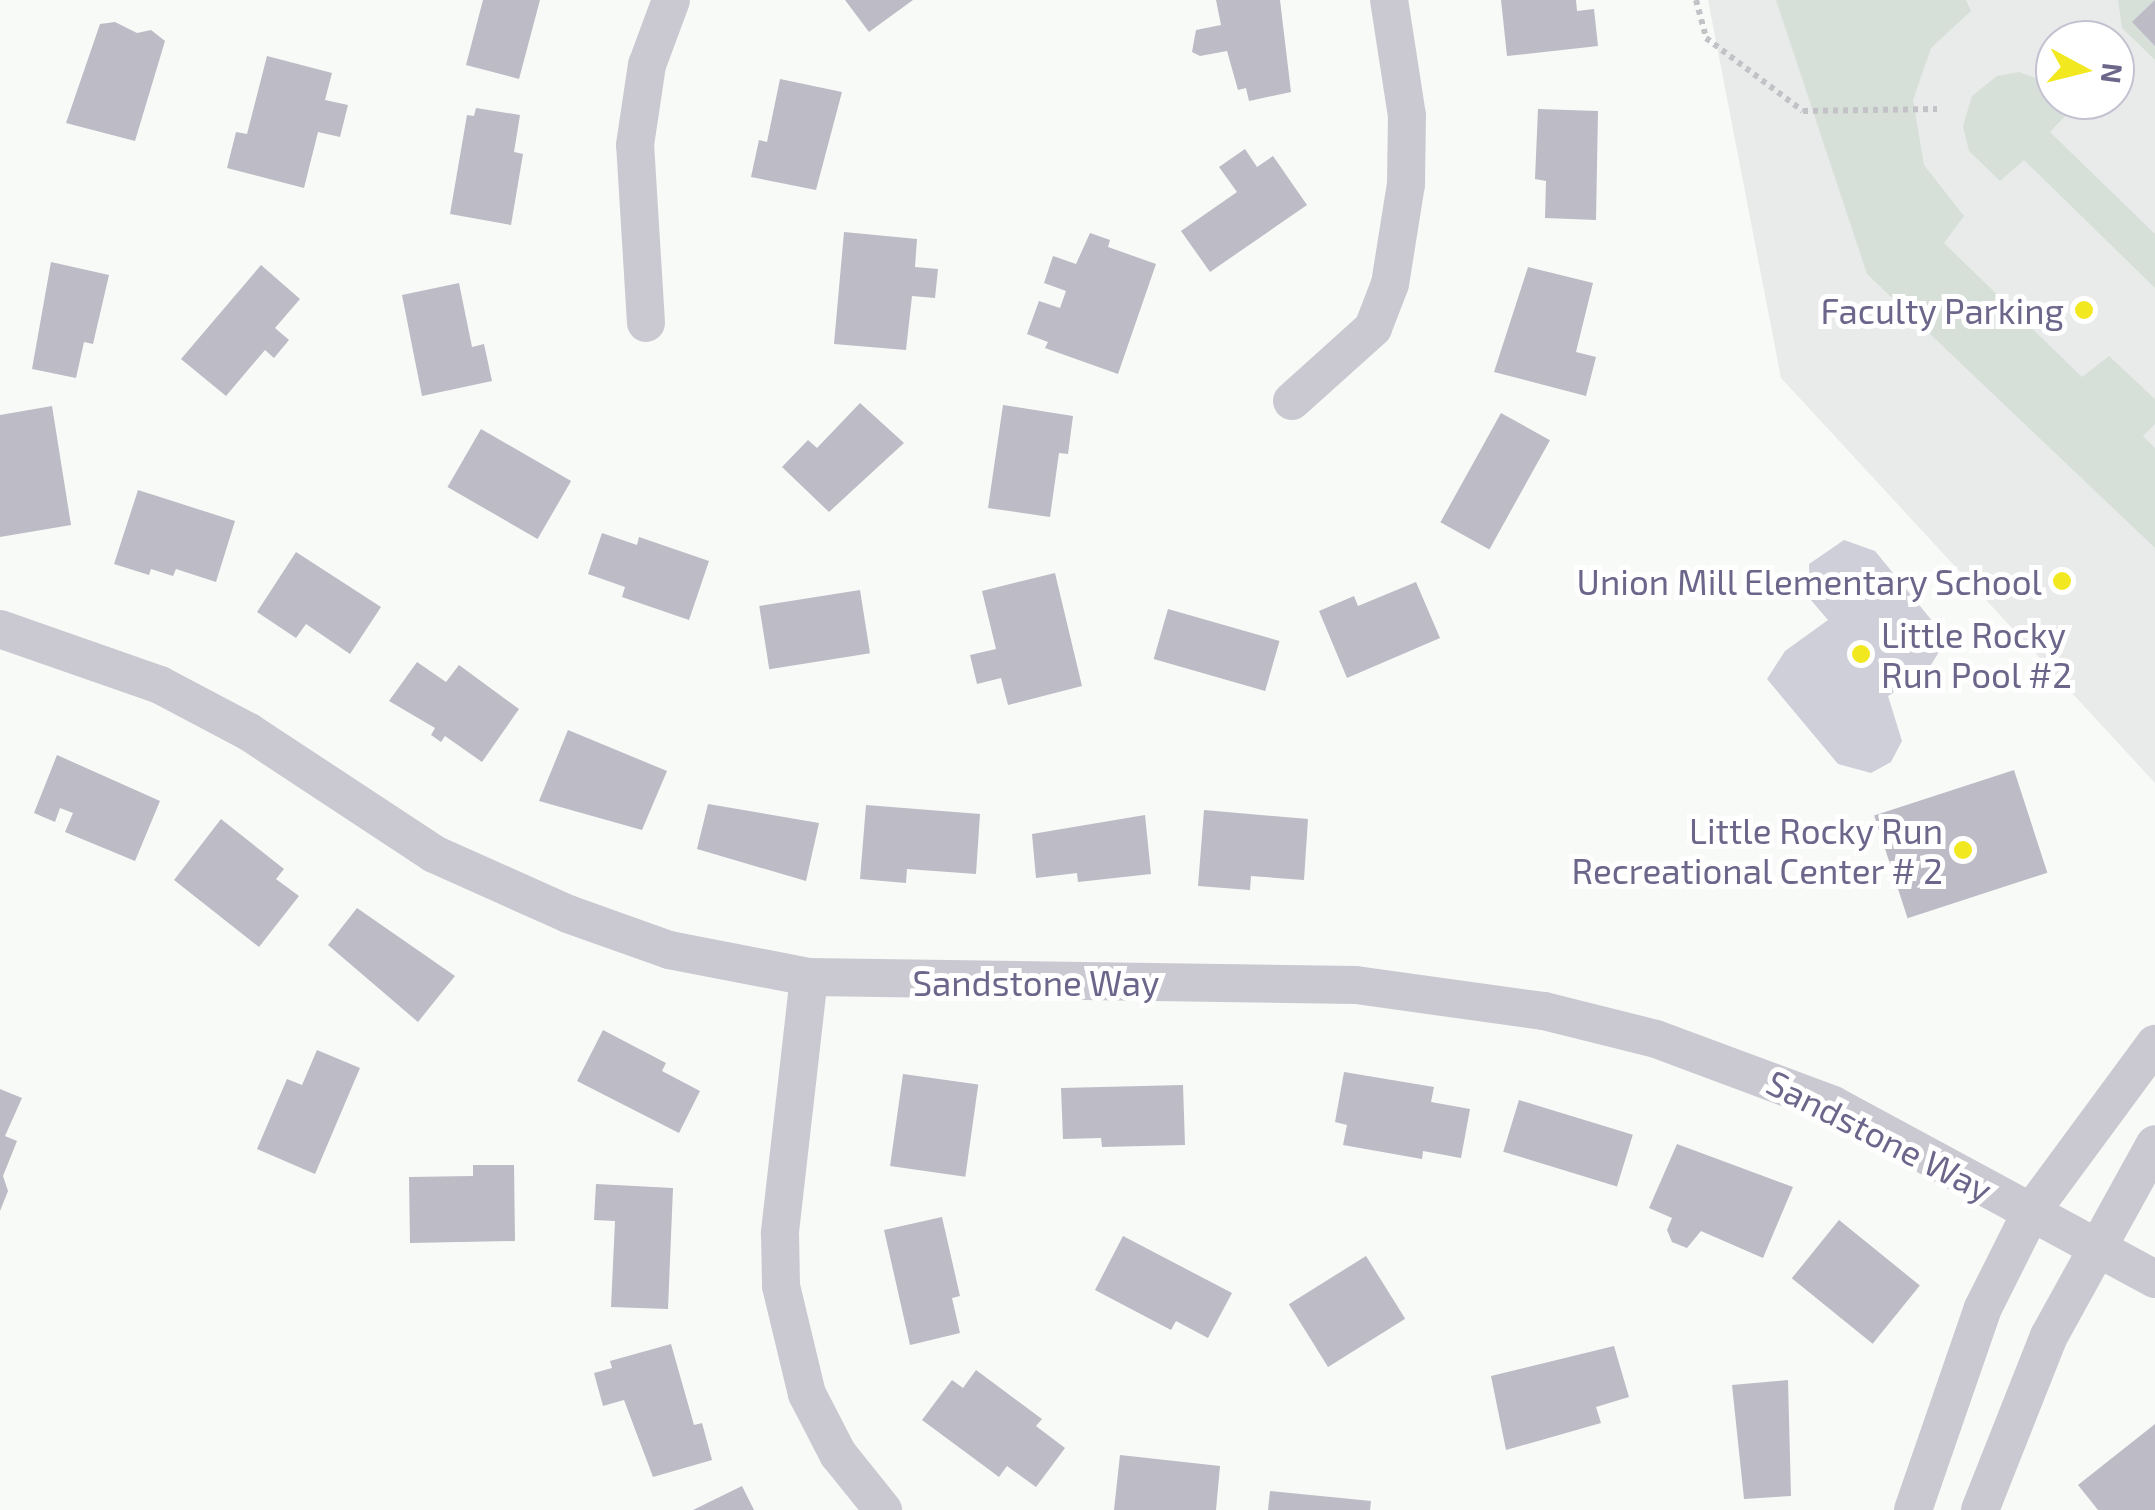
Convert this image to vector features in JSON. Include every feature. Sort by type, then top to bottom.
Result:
[{"type":"street","points":[[646,323],[635,145],[647,66],[671,0]]},
{"type":"street","points":[[1292,401],[1373,328],[1390,284],[1406,184],[1406,116],[1389,0]]},
{"type":"street","name":"Sandstone Way","points":[[0,628],[160,686],[250,732],[434,854],[568,914],[669,950],[809,977],[1356,984],[1544,1010],[1656,1039],[1833,1104],[2155,1280]]},
{"type":"street","points":[[809,977],[780,1233],[781,1286],[807,1394],[838,1454],[883,1510]]},
{"type":"street","points":[[1912,1510],[1984,1308],[2031,1212],[2155,1044]]},
{"type":"street","points":[[1980,1510],[2049,1336],[2155,1144]]},
{"type":"path","points":[[1696,0],[1706,38],[1804,111],[1937,109]]},
{"type":"shaded area","name":"Union Mill Elementary School","points":[[1708,0],[2155,0],[2155,783],[1781,378]]},
{"type":"shaded area","points":[[1776,0],[1966,0],[1971,11],[1931,48],[1913,100],[1924,165],[1964,216],[1944,243],[2082,377],[2109,356],[2155,399],[2155,424],[2143,436],[2155,448],[2155,548],[1867,274]]},
{"type":"shaded area","points":[[2118,0],[2155,0],[2155,60],[2135,41],[2135,20],[2121,20]]},
{"type":"shaded area","points":[[2019,72],[2035,78],[2035,120],[2061,120],[2050,132],[2155,234],[2155,288],[2024,160],[2000,181],[1969,151],[1963,126],[1972,96],[1997,76]]},
{"type":"shaded area","name":"Little Rocky Run Pool #2","points":[[1844,540],[1875,551],[1947,639],[1926,673],[1888,696],[1902,741],[1891,762],[1871,773],[1838,764],[1767,679],[1785,651],[1828,620],[1810,599],[1809,564]]},
{"type":"building","points":[[483,0],[540,0],[519,79],[466,65]]},
{"type":"building","points":[[845,0],[913,0],[869,32]]},
{"type":"building","points":[[1216,0],[1280,0],[1291,92],[1249,101],[1246,88],[1238,90],[1227,51],[1200,56],[1192,52],[1196,30],[1221,25]]},
{"type":"building","points":[[1501,0],[1576,0],[1577,11],[1594,9],[1598,46],[1507,56]]},
{"type":"building","points":[[2155,0],[2155,46],[2135,25],[2134,20]]},
{"type":"building","points":[[115,22],[137,33],[151,30],[165,41],[135,141],[66,123],[100,24]]},
{"type":"building","points":[[267,56],[332,73],[325,100],[348,105],[340,137],[318,132],[304,188],[227,168],[236,132],[247,134]]},
{"type":"building","points":[[780,79],[842,92],[816,190],[751,177],[759,140],[767,142]]},
{"type":"building","points":[[476,108],[520,115],[514,152],[523,154],[511,225],[450,214],[467,115],[474,116]]},
{"type":"building","points":[[1538,109],[1598,111],[1596,220],[1545,218],[1546,181],[1535,179]]},
{"type":"building","points":[[1245,149],[1257,167],[1273,156],[1307,205],[1210,272],[1181,231],[1237,192],[1219,167]]},
{"type":"building","points":[[844,232],[917,239],[915,267],[938,269],[935,298],[912,296],[906,350],[834,344]]},
{"type":"building","points":[[1090,233],[1110,240],[1108,247],[1156,264],[1118,374],[1045,348],[1048,342],[1027,334],[1039,301],[1060,308],[1066,291],[1044,283],[1053,256],[1076,264]]},
{"type":"building","points":[[51,262],[109,275],[93,344],[84,342],[76,378],[32,369]]},
{"type":"building","points":[[261,265],[300,299],[275,328],[289,340],[274,358],[265,350],[226,396],[181,359]]},
{"type":"building","points":[[1528,267],[1593,283],[1576,352],[1596,357],[1586,396],[1494,372]]},
{"type":"building","points":[[459,283],[472,347],[484,344],[492,381],[422,396],[402,295]]},
{"type":"building","points":[[860,403],[904,443],[829,512],[782,467],[808,440],[817,448]]},
{"type":"building","points":[[1003,405],[1073,416],[1068,454],[1059,453],[1050,517],[988,508]]},
{"type":"building","points":[[52,406],[71,525],[0,537],[0,415]]},
{"type":"building","points":[[1501,413],[1550,440],[1489,549],[1440,522]]},
{"type":"building","points":[[481,429],[571,481],[538,539],[448,487]]},
{"type":"building","points":[[138,490],[235,521],[216,582],[176,569],[173,576],[151,569],[149,575],[114,564]]},
{"type":"building","points":[[602,533],[637,545],[639,537],[709,561],[689,620],[622,597],[625,587],[588,574]]},
{"type":"building","points":[[296,552],[381,607],[350,654],[306,624],[296,638],[257,612]]},
{"type":"building","points":[[1055,573],[1082,686],[1008,705],[1001,678],[977,684],[970,655],[996,649],[982,591]]},
{"type":"building","points":[[1416,582],[1440,638],[1347,678],[1319,611],[1354,596],[1358,606]]},
{"type":"building","points":[[860,590],[870,653],[769,669],[759,606]]},
{"type":"building","points":[[1168,609],[1280,641],[1265,691],[1154,659]]},
{"type":"building","points":[[417,662],[446,682],[459,665],[519,709],[482,762],[445,736],[441,742],[431,735],[435,728],[389,701]]},
{"type":"building","points":[[568,730],[667,771],[642,830],[539,801]]},
{"type":"building","points":[[57,755],[160,801],[135,861],[65,832],[73,813],[60,808],[55,822],[34,813]]},
{"type":"building","name":"Little Rocky Run Recreational Center # 2","points":[[2014,770],[2047,873],[1908,918],[1874,815]]},
{"type":"building","points":[[708,804],[819,823],[806,881],[697,849]]},
{"type":"building","points":[[866,805],[980,814],[976,874],[907,869],[906,883],[860,879]]},
{"type":"building","points":[[1204,810],[1308,819],[1304,880],[1251,876],[1250,890],[1198,886]]},
{"type":"building","points":[[1145,815],[1151,874],[1078,882],[1077,873],[1036,878],[1032,834]]},
{"type":"building","points":[[221,819],[284,869],[276,879],[299,896],[259,947],[174,880]]},
{"type":"building","points":[[357,908],[455,976],[418,1022],[328,945]]},
{"type":"building","points":[[603,1030],[666,1063],[662,1071],[700,1091],[679,1133],[577,1081]]},
{"type":"building","points":[[317,1050],[360,1068],[315,1174],[257,1149],[287,1079],[302,1085]]},
{"type":"building","points":[[1344,1072],[1434,1087],[1431,1102],[1470,1109],[1461,1158],[1423,1151],[1422,1159],[1343,1145],[1347,1125],[1335,1122]]},
{"type":"building","points":[[903,1074],[978,1085],[965,1177],[890,1166]]},
{"type":"building","points":[[1183,1085],[1185,1145],[1102,1147],[1101,1138],[1063,1139],[1061,1088]]},
{"type":"building","points":[[0,1089],[22,1098],[5,1136],[17,1141],[3,1176],[8,1191],[0,1211]]},
{"type":"building","points":[[1519,1100],[1633,1135],[1617,1186],[1503,1152]]},
{"type":"building","points":[[1677,1144],[1793,1187],[1763,1258],[1701,1231],[1687,1248],[1672,1242],[1667,1230],[1672,1218],[1649,1208]]},
{"type":"building","points":[[473,1165],[514,1165],[515,1241],[410,1243],[409,1177],[473,1176]]},
{"type":"building","points":[[596,1184],[673,1188],[668,1309],[611,1307],[615,1221],[594,1220]]},
{"type":"building","points":[[942,1217],[960,1296],[952,1298],[960,1333],[910,1345],[884,1230]]},
{"type":"building","points":[[1839,1220],[1920,1285],[1873,1344],[1792,1278]]},
{"type":"building","points":[[1123,1236],[1232,1293],[1208,1338],[1176,1321],[1171,1330],[1095,1290]]},
{"type":"building","points":[[1366,1256],[1405,1319],[1328,1367],[1289,1304]]},
{"type":"building","points":[[671,1344],[694,1425],[702,1423],[712,1460],[653,1477],[624,1400],[603,1406],[594,1373],[612,1368],[610,1361]]},
{"type":"building","points":[[1614,1346],[1629,1397],[1596,1407],[1601,1423],[1506,1450],[1491,1376]]},
{"type":"building","points":[[976,1370],[1042,1419],[1036,1426],[1065,1448],[1036,1487],[1007,1466],[999,1477],[922,1420],[952,1380],[963,1388]]},
{"type":"building","points":[[1788,1380],[1791,1496],[1744,1499],[1732,1385]]},
{"type":"building","points":[[2155,1424],[2155,1510],[2098,1510],[2078,1485]]},
{"type":"building","points":[[1120,1455],[1220,1466],[1216,1510],[1114,1510]]},
{"type":"building","points":[[742,1486],[754,1510],[693,1510]]},
{"type":"building","points":[[1270,1491],[1371,1501],[1370,1510],[1268,1510]]},
{"type":"place","name":"Faculty Parking","points":[[2084,310]]},
{"type":"place","name":"Union Mill Elementary School","points":[[2062,581]]},
{"type":"place","name":"Little Rocky Run Pool #2","points":[[1861,654]]},
{"type":"place","name":"Little Rocky Run Recreational Center # 2","points":[[1963,850]]}]
